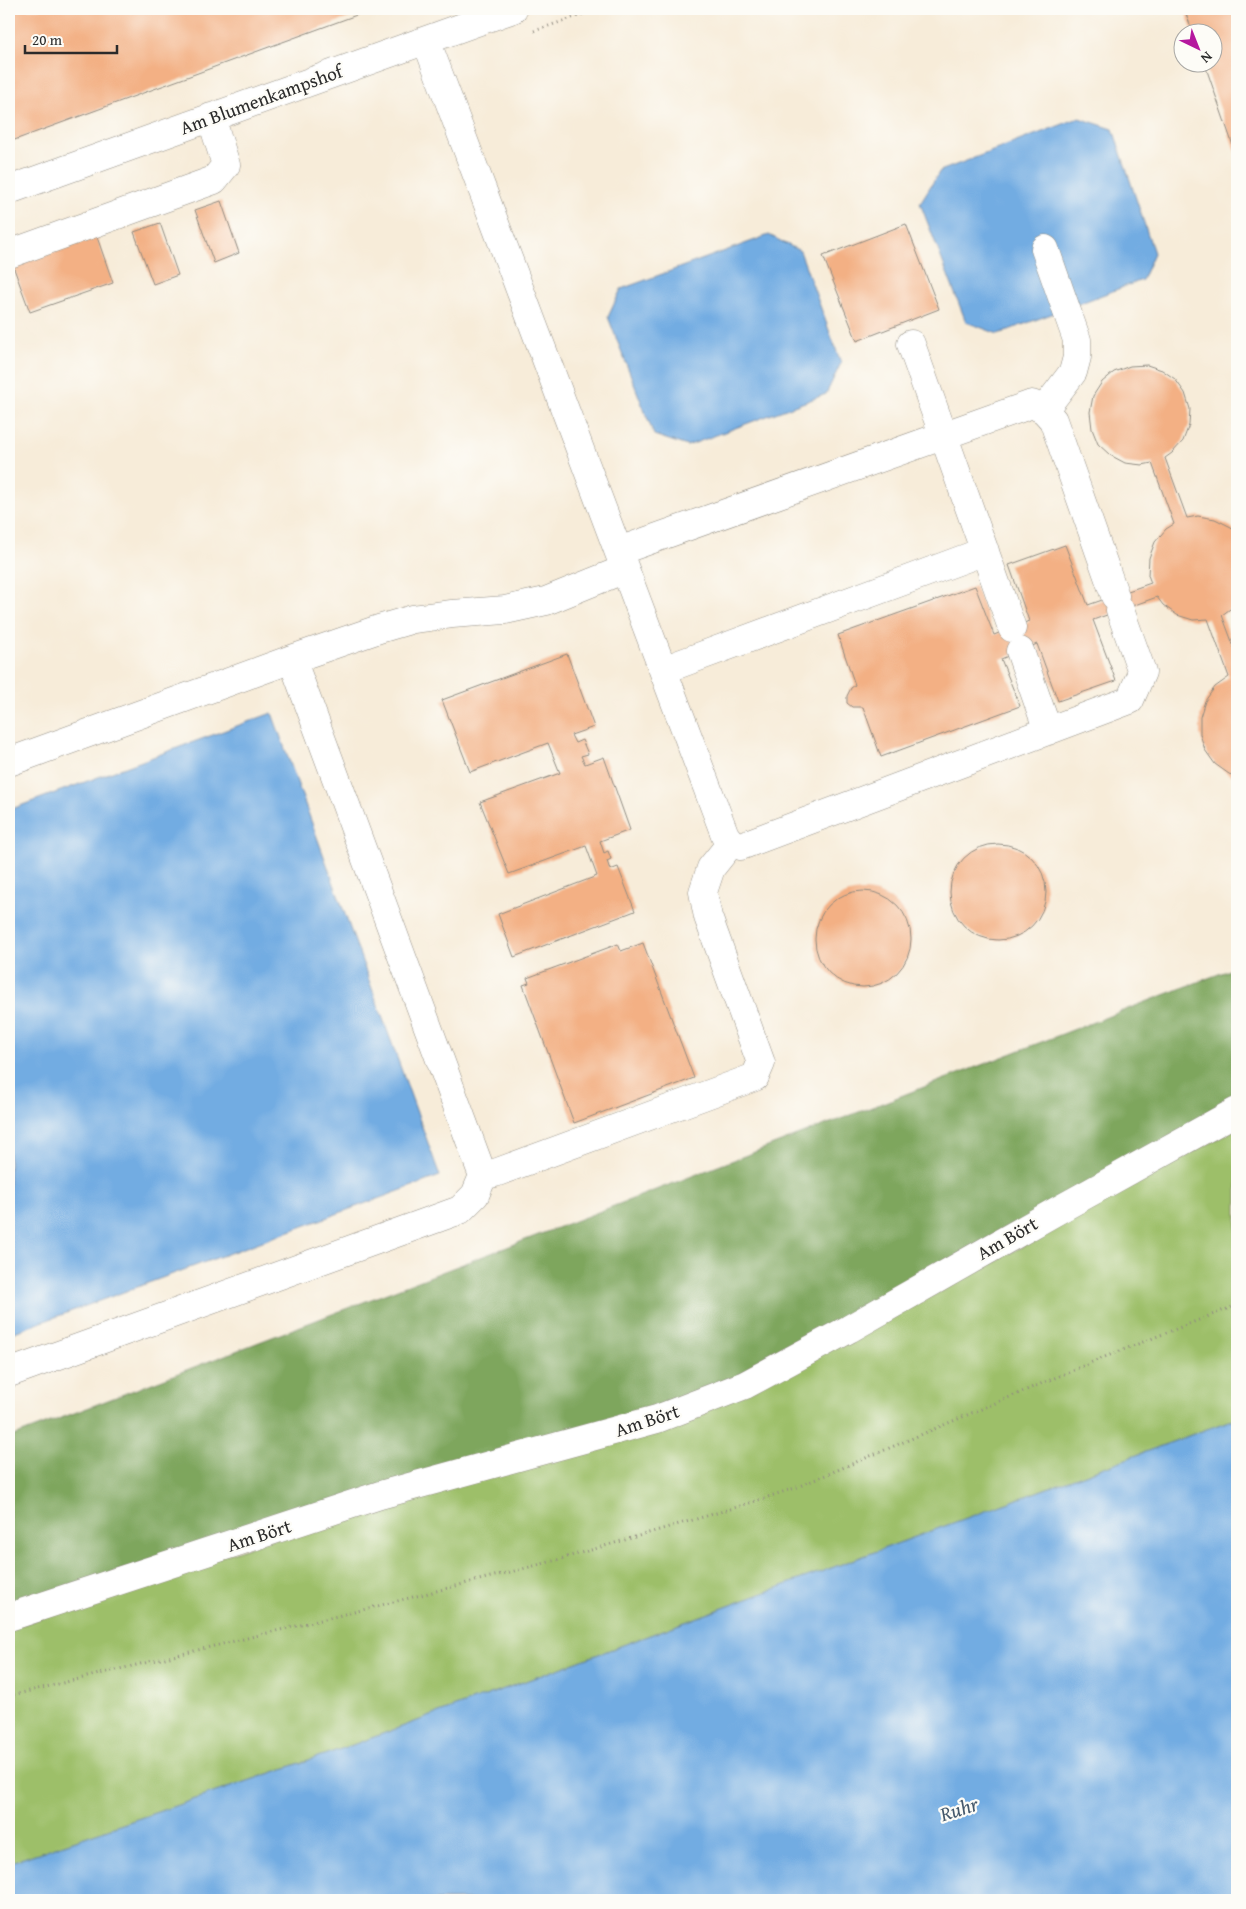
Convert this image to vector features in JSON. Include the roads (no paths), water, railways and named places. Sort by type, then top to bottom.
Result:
[{"type":"street","name":"Am Blumenkampshof","points":[[9,190],[513,9]]},
{"type":"street","points":[[9,762],[292,659],[413,619],[505,610],[546,601],[622,560],[1032,404],[1044,410],[1053,420],[1142,672],[1130,700],[741,846],[731,843],[725,835],[622,560],[426,40]]},
{"type":"street","points":[[9,254],[214,180],[226,165],[211,117]]},
{"type":"street","points":[[1044,410],[1073,372],[1078,357],[1077,340],[1045,248]]},
{"type":"street","points":[[911,344],[1048,731]]},
{"type":"street","points":[[663,670],[985,551]]},
{"type":"street","points":[[9,1373],[460,1210],[475,1195],[483,1176],[292,659]]},
{"type":"street","points":[[483,1176],[755,1077],[761,1063],[708,917],[703,892],[711,868],[731,843]]},
{"type":"street","name":"Am Bört","points":[[9,1617],[380,1495],[657,1419],[745,1385],[849,1329],[1237,1111]]},
{"type":"water","points":[[1079,118],[1113,129],[1154,253],[1142,280],[998,334],[966,322],[920,203],[940,171]]},
{"type":"water","points":[[769,235],[800,251],[841,363],[826,394],[687,446],[654,435],[608,317],[621,289]]},
{"type":"water","points":[[272,713],[440,1176],[9,1334],[9,810]]},
{"type":"water","name":"Ruhr","points":[[1237,1418],[1237,1900],[9,1900],[9,1863],[350,1746]]}]
